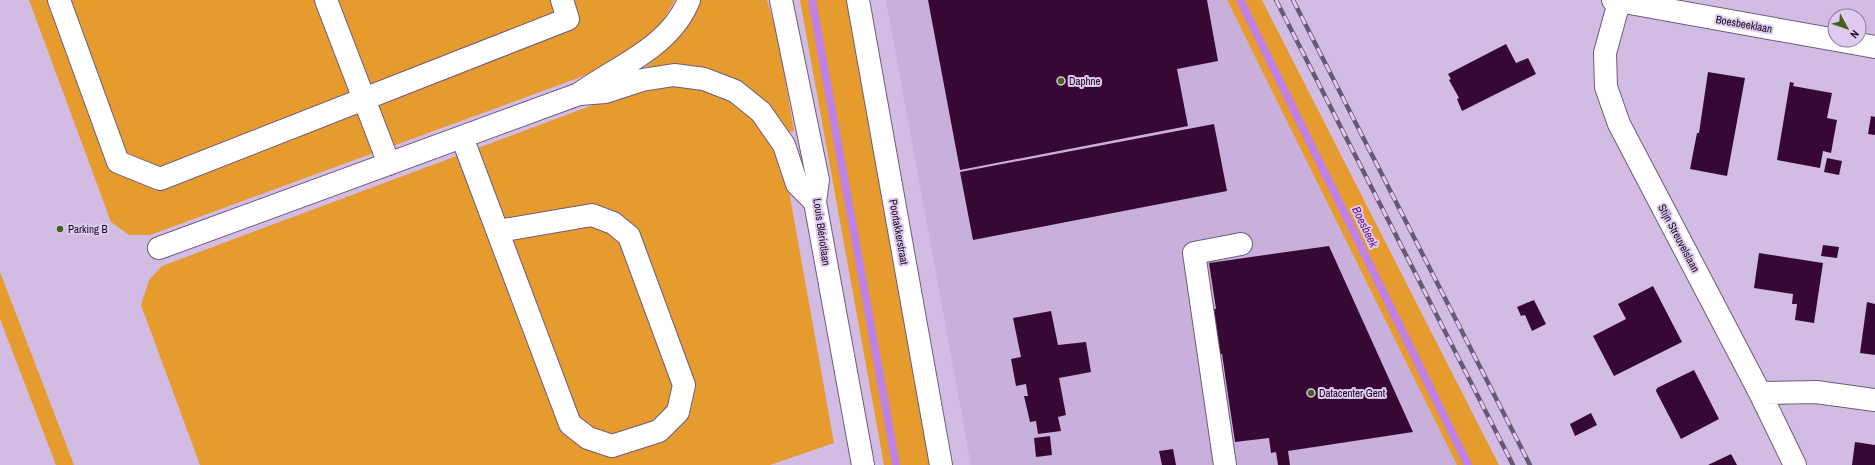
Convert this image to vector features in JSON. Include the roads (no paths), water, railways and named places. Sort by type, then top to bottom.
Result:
[{"type":"street","points":[[59,0],[118,162],[160,179],[568,20],[562,0]]},
{"type":"street","points":[[326,0],[363,100],[389,164]]},
{"type":"street","points":[[579,94],[599,79],[643,54],[668,32],[689,0]]},
{"type":"street","name":"Louis Blériotlaan","points":[[781,0],[818,180],[815,202],[863,465]]},
{"type":"street","name":"Poortakkerstraat","points":[[858,0],[941,465]]},
{"type":"street","name":"Boesbeeklaan","points":[[1616,1],[1875,47]]},
{"type":"street","name":"Stijn Streuvelslaan","points":[[1616,1],[1606,53],[1606,87],[1619,124],[1760,393],[1795,465]]},
{"type":"street","points":[[160,248],[579,94],[605,92],[642,80],[674,75],[704,79],[734,91],[761,112],[784,145],[797,184],[815,202]]},
{"type":"street","points":[[462,137],[570,424],[588,438],[612,446],[659,431],[678,412],[684,385],[630,236],[613,223],[592,215],[498,231]]},
{"type":"street","points":[[1225,465],[1194,253],[1241,244]]},
{"type":"street","points":[[1760,393],[1816,392],[1875,400]]},
{"type":"waterway","points":[[812,0],[896,465]]},
{"type":"waterway","name":"Boesbeek","points":[[1240,0],[1468,465]]},
{"type":"railway","points":[[1276,0],[1513,465]]},
{"type":"railway","points":[[1293,0],[1530,465]]},
{"type":"place","name":"Daphne","points":[[1061,81]]},
{"type":"place","name":"Parking B","points":[[60,229]]},
{"type":"place","name":"Datacenter Gent","points":[[1311,393]]}]
